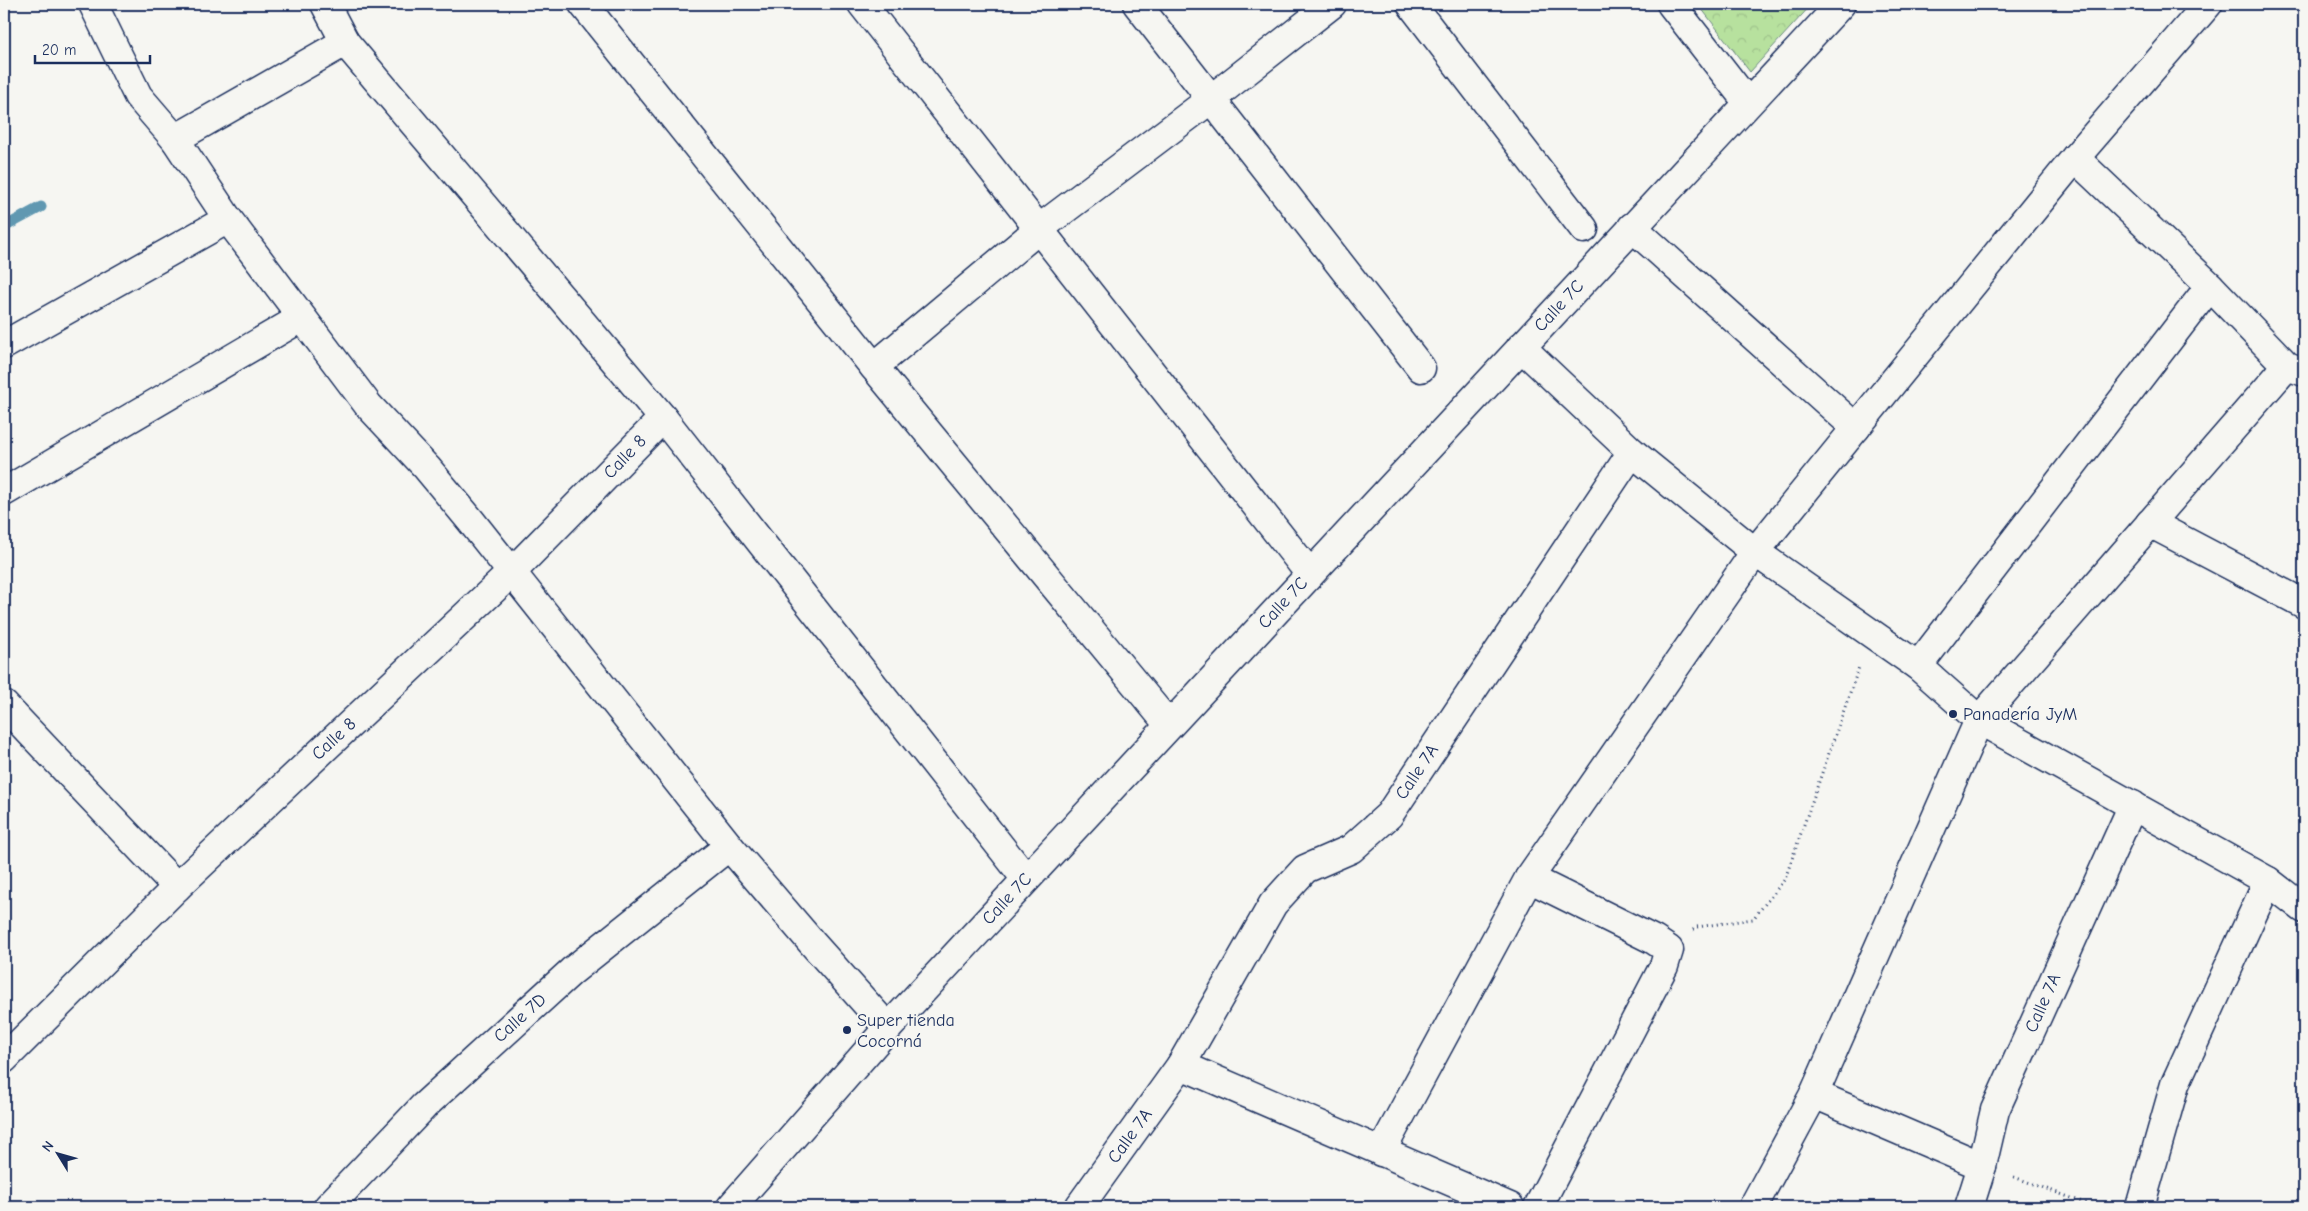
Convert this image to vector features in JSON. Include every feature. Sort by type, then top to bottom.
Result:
[{"type":"street","points":[[93,4],[138,96],[175,139],[228,219],[368,405],[427,468],[729,846],[812,944],[888,1028]]},
{"type":"street","points":[[325,4],[345,42],[663,418],[1026,879]]},
{"type":"street","points":[[583,4],[874,367],[1168,726]]},
{"type":"street","points":[[862,4],[1040,228],[1310,574]]},
{"type":"street","points":[[1137,4],[1421,368]]},
{"type":"street","points":[[874,367],[1040,228],[1332,4]]},
{"type":"street","points":[[1411,4],[1584,229]]},
{"type":"street","points":[[1671,4],[1748,103]]},
{"type":"street","name":"Calle 7C","points":[[731,1207],[888,1028],[1841,4]]},
{"type":"street","points":[[1381,1152],[1529,878],[1755,552],[2075,158],[2208,4]]},
{"type":"street","points":[[175,139],[345,42]]},
{"type":"street","points":[[1753,1207],[1814,1094],[1979,720],[2150,523],[2295,369],[2075,158]]},
{"type":"street","points":[[4,345],[228,219]]},
{"type":"street","points":[[1632,228],[1856,428]]},
{"type":"street","points":[[1918,666],[2210,286]]},
{"type":"street","points":[[4,492],[301,318]]},
{"type":"street","points":[[1521,347],[1632,452],[1755,552],[1918,666],[1979,720],[2268,881],[2304,909]]},
{"type":"street","name":"Calle 8","points":[[4,1059],[177,887],[512,572],[663,418]]},
{"type":"street","name":"Calle 7A","points":[[1079,1207],[1181,1065],[1273,904],[1305,870],[1351,849],[1389,815],[1632,452]]},
{"type":"street","points":[[2150,523],[2304,604]]},
{"type":"street","points":[[4,705],[177,887]]},
{"type":"street","name":"Calle 7A","points":[[1969,1207],[1982,1166],[1995,1110],[2133,805]]},
{"type":"street","name":"Calle 7D","points":[[328,1207],[424,1106],[565,978],[729,846]]},
{"type":"street","points":[[1529,878],[1654,940],[1669,950],[1664,966],[1538,1207]]},
{"type":"street","points":[[2140,1207],[2176,1084],[2268,881]]},
{"type":"street","points":[[1181,1065],[1381,1152],[1474,1200],[1510,1207]]},
{"type":"street","points":[[1814,1094],[1982,1166]]},
{"type":"path","points":[[1669,950],[1696,927],[1753,919],[1785,878],[1871,634]]},
{"type":"path","points":[[1982,1166],[2096,1207]]},
{"type":"green space","points":[[1698,4],[1812,4],[1750,72]]},
{"type":"waterway","points":[[4,227],[41,207]]},
{"type":"place","name":"Panadería JyM","points":[[1953,714]]},
{"type":"place","name":"Super tienda Cocorná","points":[[847,1030]]}]
